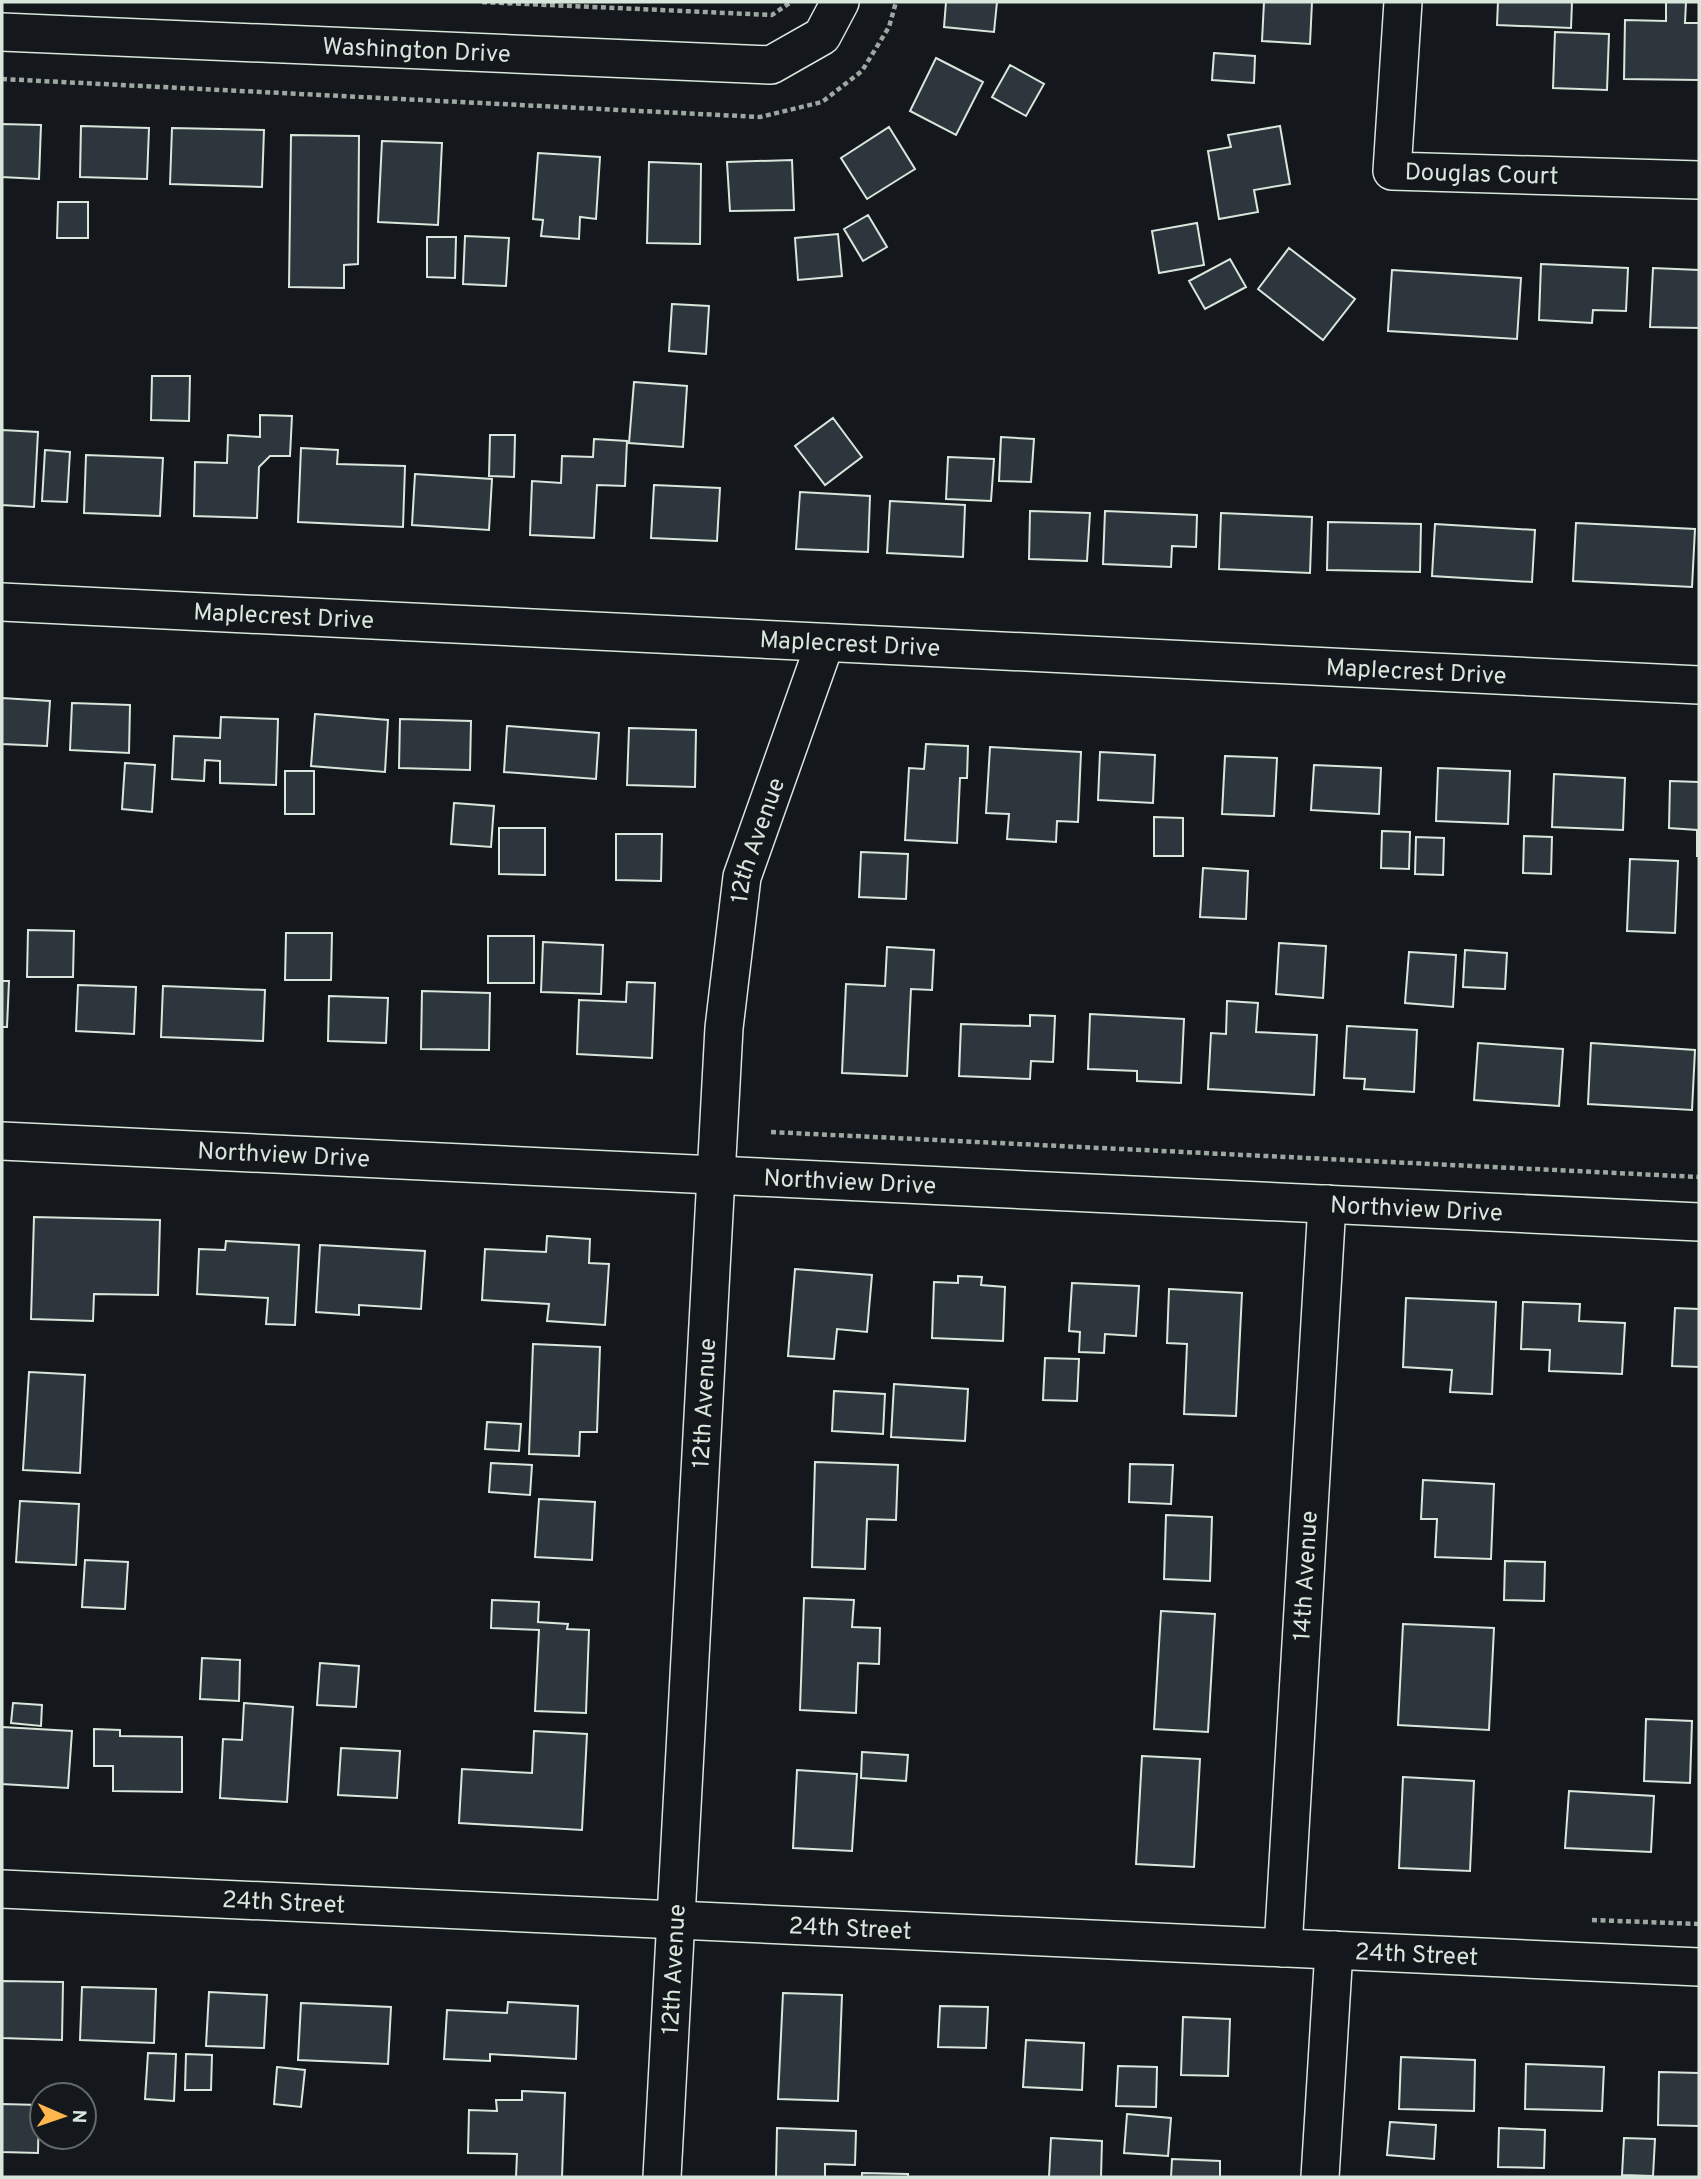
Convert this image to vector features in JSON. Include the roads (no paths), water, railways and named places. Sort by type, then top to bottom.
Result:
[{"type":"street","name":"Washington Drive","points":[[2,32],[771,65],[822,36],[840,2]]},
{"type":"street","name":"Douglas Court","points":[[1403,2],[1392,171],[1699,180]]},
{"type":"street","name":"Maplecrest Drive","points":[[2,602],[1699,685]]},
{"type":"street","name":"12th Avenue","points":[[662,2177],[724,1028],[742,877],[825,643]]},
{"type":"street","name":"Northview Drive","points":[[2,1141],[1699,1222]]},
{"type":"street","name":"14th Avenue","points":[[1283,1948],[1327,1205]]},
{"type":"street","name":"24th Street","points":[[2,1889],[1699,1967]]},
{"type":"street","points":[[1320,2177],[1334,1950]]}]
